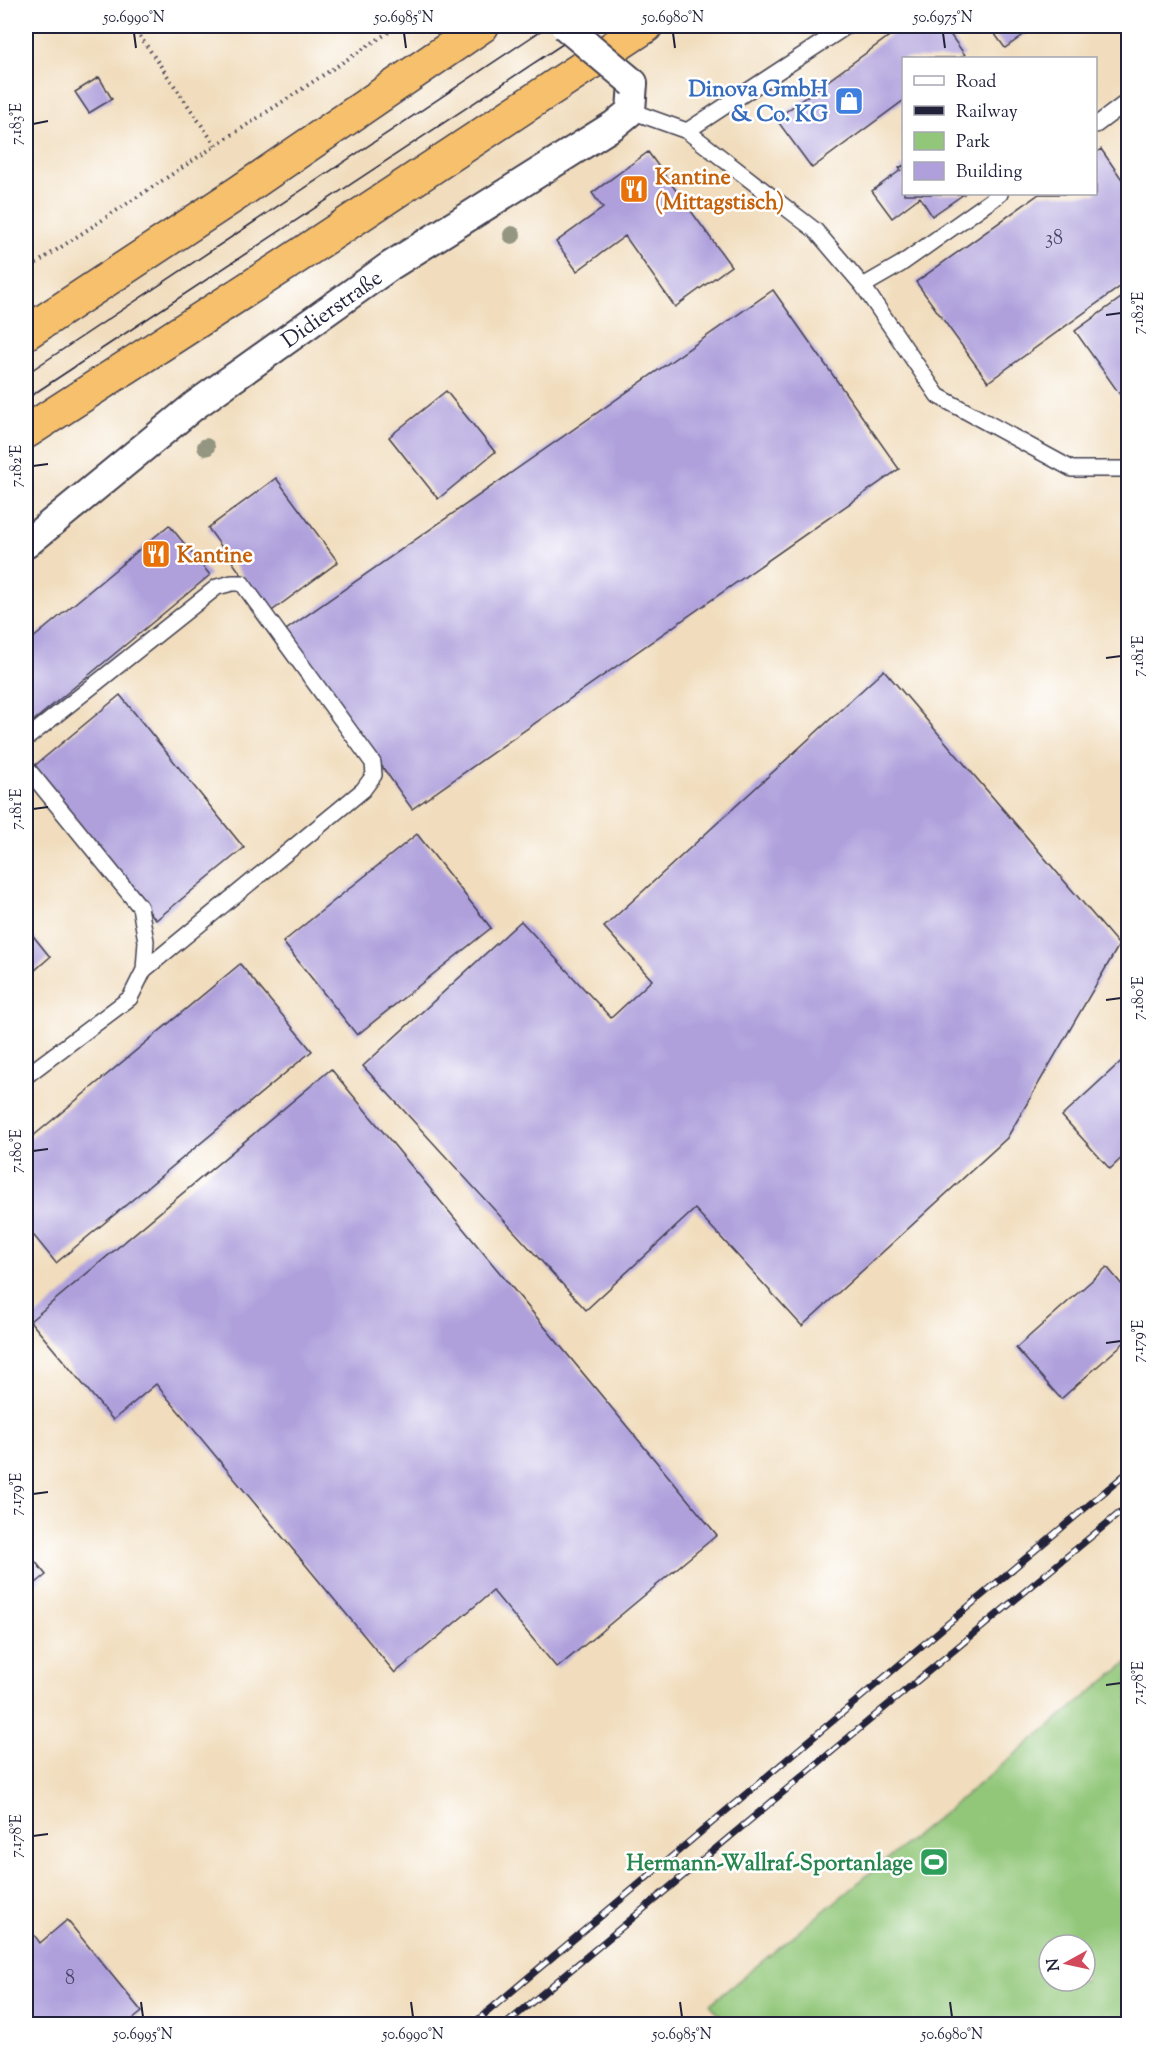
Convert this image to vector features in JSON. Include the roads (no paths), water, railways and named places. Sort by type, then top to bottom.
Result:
[{"type":"highway","points":[[26,333],[238,193],[482,26]]},
{"type":"highway","points":[[26,432],[646,26]]},
{"type":"street","points":[[565,26],[632,97]]},
{"type":"street","name":"Didierstraße","points":[[26,544],[194,406],[381,273],[614,125],[632,97]]},
{"type":"lane","points":[[687,130],[847,26]]},
{"type":"lane","points":[[632,97],[687,130],[816,231],[862,286],[938,396],[1072,469],[1128,469]]},
{"type":"lane","points":[[1097,124],[1128,101]]},
{"type":"lane","points":[[862,286],[901,264],[999,195]]},
{"type":"lane","points":[[26,739],[217,587],[242,583],[373,763],[374,776],[363,790],[144,970]]},
{"type":"lane","points":[[26,767],[140,907],[146,941],[144,970],[130,998],[26,1077]]},
{"type":"tram line","points":[[26,374],[548,26]]},
{"type":"tram line","points":[[26,399],[590,26]]},
{"type":"railway","points":[[473,2024],[1128,1472]]},
{"type":"railway","points":[[506,2024],[1128,1506]]},
{"type":"place","name":"Dinova GmbH & Co. KG","points":[[849,101]]},
{"type":"place","name":"Kantine (Mittagstisch)","points":[[634,189]]},
{"type":"place","name":"Kantine","points":[[156,554]]},
{"type":"place","name":"Hermann-Wallraf-Sportanlage","points":[[934,1862]]}]
